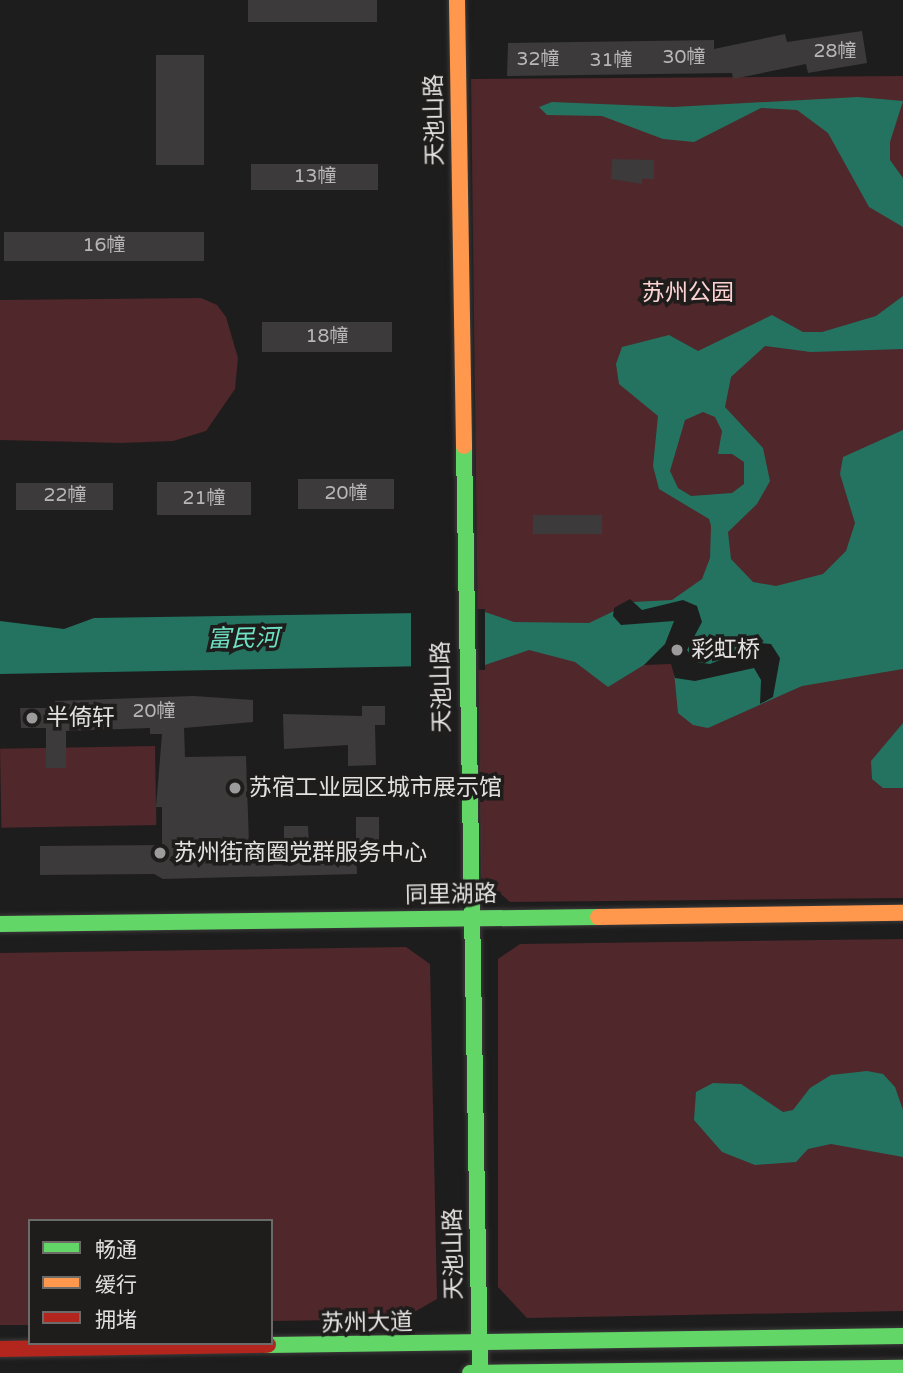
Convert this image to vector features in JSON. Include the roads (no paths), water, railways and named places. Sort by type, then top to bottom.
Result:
[{"type":"street","name":"天池山路","points":[[440,0],[456,566],[462,918],[462,1373]]},
{"type":"street","name":"天池山路","points":[[456,566],[457,0]]},
{"type":"street","name":"同里湖路","points":[[0,924],[903,913]]},
{"type":"street","name":"天池山路","points":[[462,918],[480,1373]]},
{"type":"street","name":"苏州大道","points":[[0,1349],[462,1345],[903,1336]]},
{"type":"street","points":[[470,1373],[903,1368]]},
{"type":"water","points":[[858,97],[903,101],[890,142],[890,160],[903,178],[903,227],[869,207],[828,133],[797,110],[761,108],[694,142],[663,139],[602,116],[547,115],[539,107],[552,102],[673,107]]},
{"type":"water","name":"富民河","points":[[903,296],[903,349],[811,352],[765,346],[731,377],[725,407],[763,448],[770,481],[757,504],[728,532],[731,559],[753,582],[776,586],[823,574],[846,551],[855,523],[840,474],[843,457],[903,430],[903,669],[802,686],[708,728],[693,725],[678,713],[673,661],[652,660],[608,687],[575,662],[529,650],[485,665],[0,674],[0,621],[64,629],[94,618],[485,612],[514,622],[589,623],[633,602],[672,600],[702,579],[710,558],[711,526],[709,519],[659,489],[653,466],[658,416],[619,384],[616,364],[622,347],[669,335],[698,351],[772,315],[803,332],[822,332],[876,316]],"holes":[[[703,412],[715,417],[722,431],[718,454],[732,454],[744,462],[744,484],[732,493],[691,496],[678,488],[670,471],[685,420]]]},
{"type":"water","points":[[903,723],[903,788],[883,788],[872,779],[871,761]]},
{"type":"water","points":[[867,1071],[883,1074],[895,1087],[903,1110],[903,1157],[831,1144],[808,1149],[796,1162],[755,1165],[722,1152],[694,1120],[696,1092],[713,1083],[741,1084],[783,1112],[793,1110],[810,1088],[831,1075]]},
{"type":"place","name":"彩虹桥","points":[[677,650]]},
{"type":"place","name":"半倚轩","points":[[32,718]]},
{"type":"place","name":"苏宿工业园区城市展示馆","points":[[235,788]]},
{"type":"place","name":"苏州街商圈党群服务中心","points":[[160,853]]},
{"type":"park label","name":"苏州公园","points":[[688,293]]}]
